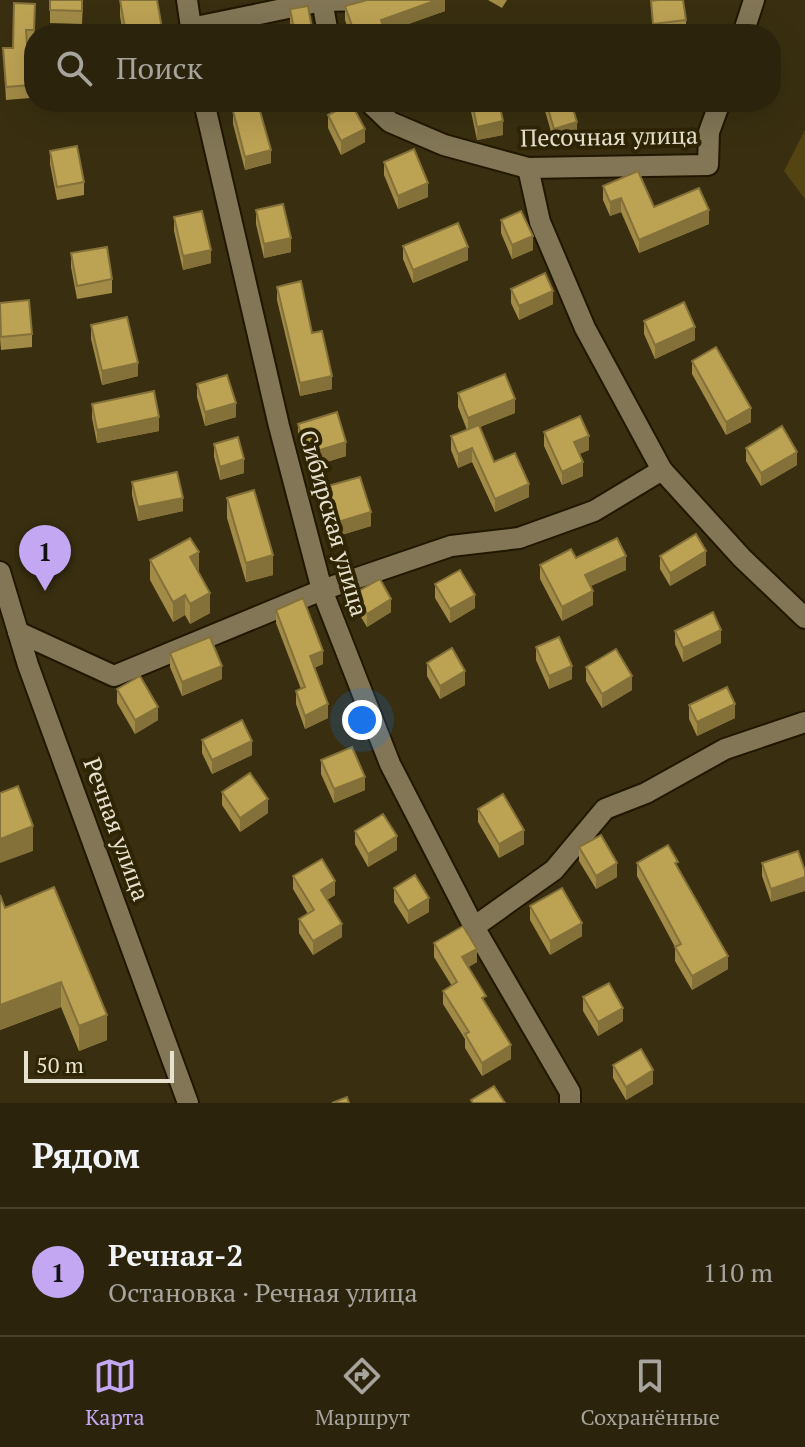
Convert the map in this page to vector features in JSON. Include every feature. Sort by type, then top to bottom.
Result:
[{"type":"street","points":[[187,0],[191,24]]},
{"type":"street","points":[[322,0],[326,24]]},
{"type":"street","points":[[221,24],[322,0],[369,0]]},
{"type":"street","points":[[746,24],[754,0]]},
{"type":"street","name":"Сибирская улица","points":[[206,112],[279,426],[322,590],[390,764],[474,927],[570,1092],[570,1103]]},
{"type":"street","name":"Песочная улица","points":[[380,112],[390,122],[444,145],[528,168],[708,165],[709,132],[716,112]]},
{"type":"street","points":[[528,168],[540,222],[585,328],[662,470],[742,558],[805,618]]},
{"type":"street","points":[[18,632],[114,676],[322,590],[451,546],[519,538],[594,511],[662,470]]},
{"type":"street","name":"Речная улица","points":[[0,572],[18,632],[188,1103]]},
{"type":"street","points":[[474,927],[554,870],[605,809],[646,793],[725,749],[805,722]]},
{"type":"shaded area","points":[[805,130],[805,199],[784,171]]},
{"type":"building","points":[[50,0],[82,0],[82,11],[50,10]]},
{"type":"building","points":[[120,0],[157,0],[161,24],[124,24]]},
{"type":"building","points":[[367,0],[437,0],[381,20],[382,24],[351,24],[345,6]]},
{"type":"building","points":[[683,0],[686,20],[653,24],[651,1]]},
{"type":"building","points":[[14,3],[35,4],[34,24],[24,24],[24,86],[6,87],[3,48],[13,48]]},
{"type":"building","points":[[308,6],[311,24],[293,24],[290,9]]},
{"type":"building","points":[[233,112],[260,112],[271,150],[245,157]]},
{"type":"building","points":[[356,112],[365,129],[341,141],[328,115]]},
{"type":"building","points":[[474,112],[501,112],[503,121],[477,127]]},
{"type":"building","points":[[549,112],[574,112],[577,122],[554,129]]},
{"type":"building","points":[[77,146],[84,182],[57,187],[50,151]]},
{"type":"building","points":[[414,149],[428,183],[398,196],[384,162]]},
{"type":"building","points":[[638,171],[654,207],[699,188],[709,210],[639,240],[621,198],[610,202],[603,186]]},
{"type":"building","points":[[283,204],[291,238],[264,244],[256,210]]},
{"type":"building","points":[[202,211],[211,250],[183,256],[174,217]]},
{"type":"building","points":[[521,211],[533,236],[512,245],[501,220]]},
{"type":"building","points":[[458,223],[468,247],[413,270],[403,246]]},
{"type":"building","points":[[107,247],[112,279],[77,286],[71,253]]},
{"type":"building","points":[[545,273],[553,291],[519,306],[511,289]]},
{"type":"building","points":[[301,281],[312,333],[322,331],[332,376],[300,383],[277,287]]},
{"type":"building","points":[[29,300],[32,334],[1,337],[0,303]]},
{"type":"building","points":[[684,302],[695,327],[655,345],[644,321]]},
{"type":"building","points":[[127,317],[138,363],[102,371],[91,325]]},
{"type":"building","points":[[716,347],[751,408],[726,422],[692,361]]},
{"type":"building","points":[[505,374],[515,399],[468,418],[458,393]]},
{"type":"building","points":[[227,375],[236,403],[205,412],[197,384]]},
{"type":"building","points":[[154,391],[159,417],[97,430],[92,404]]},
{"type":"building","points":[[337,412],[346,442],[307,454],[298,424]]},
{"type":"building","points":[[580,416],[589,436],[574,442],[583,462],[562,472],[544,432]]},
{"type":"building","points":[[479,425],[494,462],[515,453],[529,484],[495,499],[472,448],[458,454],[451,436]]},
{"type":"building","points":[[782,426],[797,452],[761,473],[746,448]]},
{"type":"building","points":[[238,437],[244,459],[220,467],[214,444]]},
{"type":"building","points":[[177,472],[183,498],[138,507],[132,482]]},
{"type":"building","points":[[360,477],[371,512],[338,522],[328,486]]},
{"type":"building","points":[[254,490],[273,555],[246,563],[227,498]]},
{"type":"building","points":[[696,534],[706,551],[670,573],[660,556]]},
{"type":"building","points":[[190,538],[199,552],[190,557],[210,593],[190,604],[185,595],[173,602],[150,560]]},
{"type":"building","points":[[617,538],[626,556],[585,575],[593,591],[562,607],[540,565],[571,549],[576,558]]},
{"type":"building","points":[[460,570],[475,595],[450,609],[435,584]]},
{"type":"building","points":[[380,579],[391,599],[367,614],[355,593]]},
{"type":"building","points":[[303,598],[323,651],[310,656],[328,704],[305,716],[296,691],[305,687],[276,610]]},
{"type":"building","points":[[713,612],[721,630],[683,648],[675,631]]},
{"type":"building","points":[[210,637],[222,666],[182,682],[170,653]]},
{"type":"building","points":[[559,637],[572,666],[549,676],[536,647]]},
{"type":"building","points":[[452,648],[465,671],[440,686],[427,663]]},
{"type":"building","points":[[616,649],[632,676],[602,694],[586,667]]},
{"type":"building","points":[[140,676],[158,707],[135,720],[117,689]]},
{"type":"building","points":[[727,687],[735,704],[697,722],[689,705]]},
{"type":"building","points":[[242,720],[252,741],[212,760],[202,740]]},
{"type":"building","points":[[352,747],[365,777],[334,789],[321,760]]},
{"type":"building","points":[[250,773],[268,799],[240,818],[222,792]]},
{"type":"building","points":[[18,786],[33,826],[0,839],[0,793]]},
{"type":"building","points":[[503,794],[524,830],[499,844],[478,809]]},
{"type":"building","points":[[383,814],[397,836],[368,854],[355,831]]},
{"type":"building","points":[[601,835],[617,863],[596,876],[579,847]]},
{"type":"building","points":[[668,845],[678,862],[675,863],[728,956],[692,976],[675,947],[681,944],[637,863]]},
{"type":"building","points":[[798,851],[805,877],[771,889],[762,863]]},
{"type":"building","points":[[322,859],[335,881],[321,890],[342,924],[313,941],[299,919],[314,910],[293,876]]},
{"type":"building","points":[[415,875],[429,898],[408,911],[394,888]]},
{"type":"building","points":[[54,887],[107,1015],[79,1026],[61,982],[0,1005],[0,895],[5,908]]},
{"type":"building","points":[[562,888],[582,923],[550,941],[530,906]]},
{"type":"building","points":[[463,926],[477,949],[462,957],[486,996],[482,998],[511,1045],[482,1063],[465,1034],[469,1032],[443,991],[457,982],[434,943]]},
{"type":"building","points":[[609,983],[623,1008],[598,1022],[583,997]]},
{"type":"building","points":[[641,1049],[653,1070],[626,1087],[613,1065]]},
{"type":"building","points":[[494,1086],[505,1103],[473,1103],[471,1100]]},
{"type":"building","points":[[347,1097],[349,1103],[332,1103]]},
{"type":"place","name":"Речная-2","points":[[45,591]]}]
